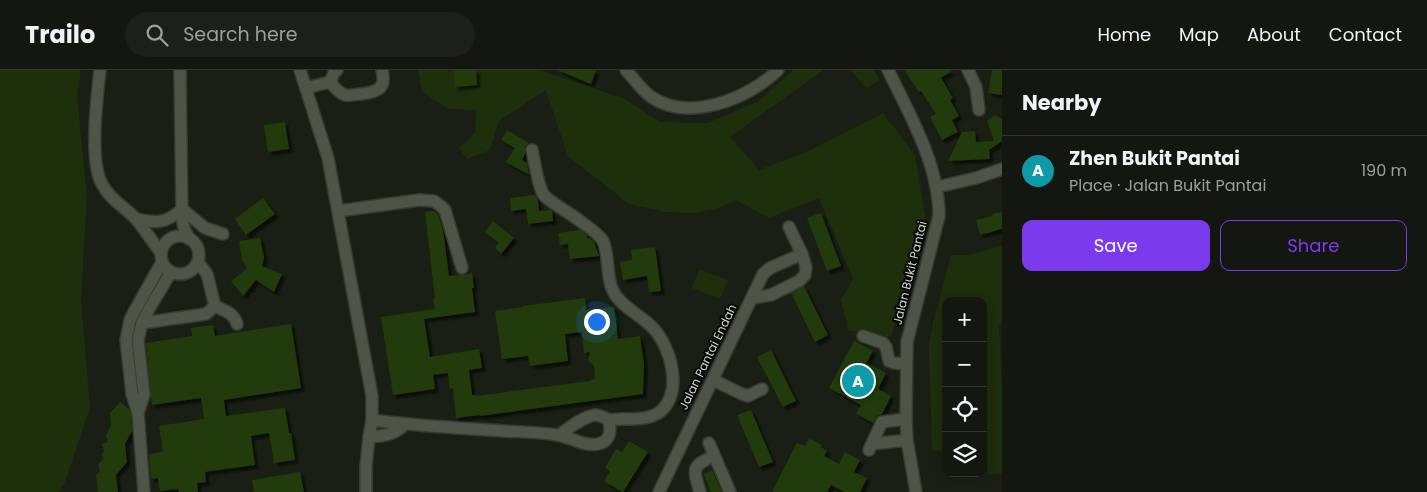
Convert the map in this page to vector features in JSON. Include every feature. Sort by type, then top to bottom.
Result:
[{"type":"street","points":[[100,70],[95,155],[101,183],[108,193],[136,219],[162,253]]},
{"type":"street","points":[[170,219],[162,253],[164,266],[171,272],[184,274],[195,268],[199,257],[197,246],[189,239],[184,228],[182,209],[180,70]]},
{"type":"street","points":[[300,70],[328,158],[372,396],[372,420],[366,466],[366,492]]},
{"type":"street","points":[[330,82],[337,70]]},
{"type":"street","points":[[330,82],[344,94],[372,92],[382,86],[382,70]]},
{"type":"street","points":[[626,70],[637,84],[651,96],[670,105],[689,108],[718,105],[732,100],[747,93],[778,70]]},
{"type":"street","name":"Jalan Bukit Pantai","points":[[888,70],[926,151],[937,187],[939,216],[907,342],[907,440],[916,492]]},
{"type":"street","points":[[968,70],[976,87],[980,110]]},
{"type":"street","points":[[306,88],[330,82]]},
{"type":"street","points":[[532,150],[544,195],[601,238],[604,244],[614,294],[653,328],[663,342],[670,360],[674,380],[670,398],[662,410],[655,415],[646,418],[609,420],[604,416],[589,416],[559,435]]},
{"type":"street","points":[[937,187],[976,178],[1002,169]]},
{"type":"street","points":[[338,210],[419,200],[434,202],[445,210],[462,268]]},
{"type":"street","points":[[136,219],[158,222],[170,219],[182,209]]},
{"type":"street","points":[[182,209],[205,228],[223,234]]},
{"type":"street","points":[[752,298],[770,296],[803,278],[806,271],[802,254],[789,227]]},
{"type":"street","points":[[144,492],[138,413],[131,393],[126,340],[130,320],[168,241],[178,236],[189,239]]},
{"type":"street","name":"Jalan Pantai Endah","points":[[659,492],[766,270],[802,254]]},
{"type":"street","points":[[198,262],[208,274],[215,306]]},
{"type":"street","points":[[138,413],[144,395],[138,340],[144,320],[171,272]]},
{"type":"street","points":[[134,312],[144,320],[203,315],[215,306]]},
{"type":"street","points":[[215,306],[231,314],[237,324]]},
{"type":"street","points":[[863,336],[883,343],[886,347],[889,361],[906,364]]},
{"type":"street","points":[[713,380],[748,396],[762,389]]},
{"type":"street","points":[[906,419],[882,422],[871,447],[907,440]]},
{"type":"street","points":[[372,420],[404,425],[559,435],[584,444],[595,445],[600,444],[609,437],[609,420]]},
{"type":"street","points":[[369,437],[383,436],[398,431],[404,425]]},
{"type":"street","points":[[709,443],[730,492]]},
{"type":"street","points":[[700,492],[695,477],[695,469],[700,463],[714,456]]},
{"type":"green space","points":[[0,70],[81,70],[77,96],[87,198],[81,300],[90,408],[64,485],[58,492],[0,492]]},
{"type":"green space","points":[[418,70],[540,70],[625,99],[660,122],[708,123],[759,101],[793,70],[823,70],[730,137],[759,170],[809,151],[883,113],[915,155],[925,216],[891,337],[848,330],[841,299],[853,279],[819,198],[769,218],[736,200],[719,208],[694,213],[666,212],[629,204],[568,156],[546,90],[499,121],[490,150],[467,159],[459,148],[475,133],[476,110],[449,109],[422,92]]},
{"type":"green space","points":[[851,70],[874,70],[880,80],[866,88]]},
{"type":"green space","points":[[1002,246],[1002,322],[999,326],[1002,389],[1002,473],[988,475],[987,297],[942,297],[942,451],[932,450],[929,344],[951,255],[967,255]]},
{"type":"green space","points":[[699,269],[728,280],[720,299],[692,288]]},
{"type":"building","points":[[453,70],[476,70],[477,85],[455,87]]},
{"type":"building","points":[[557,70],[596,70],[591,84]]},
{"type":"building","points":[[904,70],[953,70],[941,78],[953,98],[950,100],[959,116],[952,120],[958,132],[942,140],[930,117],[936,114]]},
{"type":"building","points":[[992,70],[1002,70],[1002,95],[988,93]]},
{"type":"building","points":[[995,115],[1002,119],[1002,141],[989,150],[990,159],[948,161],[962,132],[975,131],[976,142],[994,141],[987,121]]},
{"type":"building","points":[[285,122],[289,149],[268,152],[264,125]]},
{"type":"building","points":[[507,130],[529,143],[525,147],[525,154],[522,160],[527,163],[529,175],[506,162],[515,148],[501,140]]},
{"type":"building","points":[[535,195],[538,200],[539,211],[552,211],[553,221],[528,224],[526,209],[511,211],[510,198]]},
{"type":"building","points":[[263,198],[275,214],[246,235],[235,219]]},
{"type":"building","points":[[434,211],[438,214],[443,230],[449,276],[472,273],[475,312],[424,319],[430,357],[479,349],[482,368],[469,370],[472,395],[476,396],[595,379],[594,366],[588,360],[590,352],[584,353],[582,332],[565,334],[568,361],[530,366],[528,356],[502,359],[495,311],[585,298],[586,310],[614,307],[618,339],[640,336],[644,364],[643,394],[456,418],[453,388],[450,389],[448,373],[433,375],[435,389],[393,395],[381,317],[435,309],[425,212]]},
{"type":"building","points":[[1002,212],[1002,229],[980,235],[976,220]]},
{"type":"building","points":[[821,213],[841,266],[827,271],[807,218]]},
{"type":"building","points":[[493,221],[514,238],[501,254],[495,248],[499,243],[485,232]]},
{"type":"building","points":[[580,230],[587,235],[587,238],[594,242],[599,256],[570,259],[568,244],[560,245],[558,233]]},
{"type":"building","points":[[260,238],[264,257],[262,266],[282,274],[274,292],[256,280],[243,296],[231,281],[247,268],[242,260],[239,241]]},
{"type":"building","points":[[655,247],[661,291],[649,292],[647,276],[623,280],[620,262],[632,260],[631,250]]},
{"type":"building","points":[[804,286],[828,335],[815,342],[791,293]]},
{"type":"building","points":[[291,324],[301,388],[224,400],[226,416],[285,408],[295,460],[274,463],[269,433],[251,436],[255,465],[205,472],[206,482],[197,483],[198,492],[179,492],[178,489],[160,491],[158,478],[151,479],[149,454],[163,452],[159,426],[204,419],[201,398],[152,405],[146,343],[192,336],[191,328],[213,325],[215,336]]},
{"type":"building","points":[[854,341],[873,351],[866,363],[886,373],[878,389],[891,396],[882,414],[877,416],[873,423],[856,414],[861,405],[829,388]]},
{"type":"building","points":[[771,350],[796,401],[783,407],[757,357]]},
{"type":"building","points":[[120,402],[129,409],[131,414],[132,431],[125,444],[127,462],[116,475],[118,492],[98,492],[96,475],[100,472],[98,464],[104,458],[101,455],[104,451],[102,444],[108,442],[106,435],[111,425],[110,413]]},
{"type":"building","points":[[751,410],[773,462],[759,467],[737,415]]},
{"type":"building","points":[[809,438],[822,445],[821,447],[827,451],[824,456],[839,464],[845,452],[860,460],[854,472],[867,478],[860,492],[845,492],[831,485],[827,492],[772,492],[797,443],[805,446]]},
{"type":"building","points":[[629,441],[648,452],[622,492],[604,481],[610,471],[605,468],[616,449],[622,452]]},
{"type":"building","points":[[712,470],[722,492],[711,492],[704,474]]},
{"type":"building","points":[[300,472],[304,492],[254,492],[252,480]]},
{"type":"place","name":"Zhen Bukit Pantai","points":[[858,381]]}]
